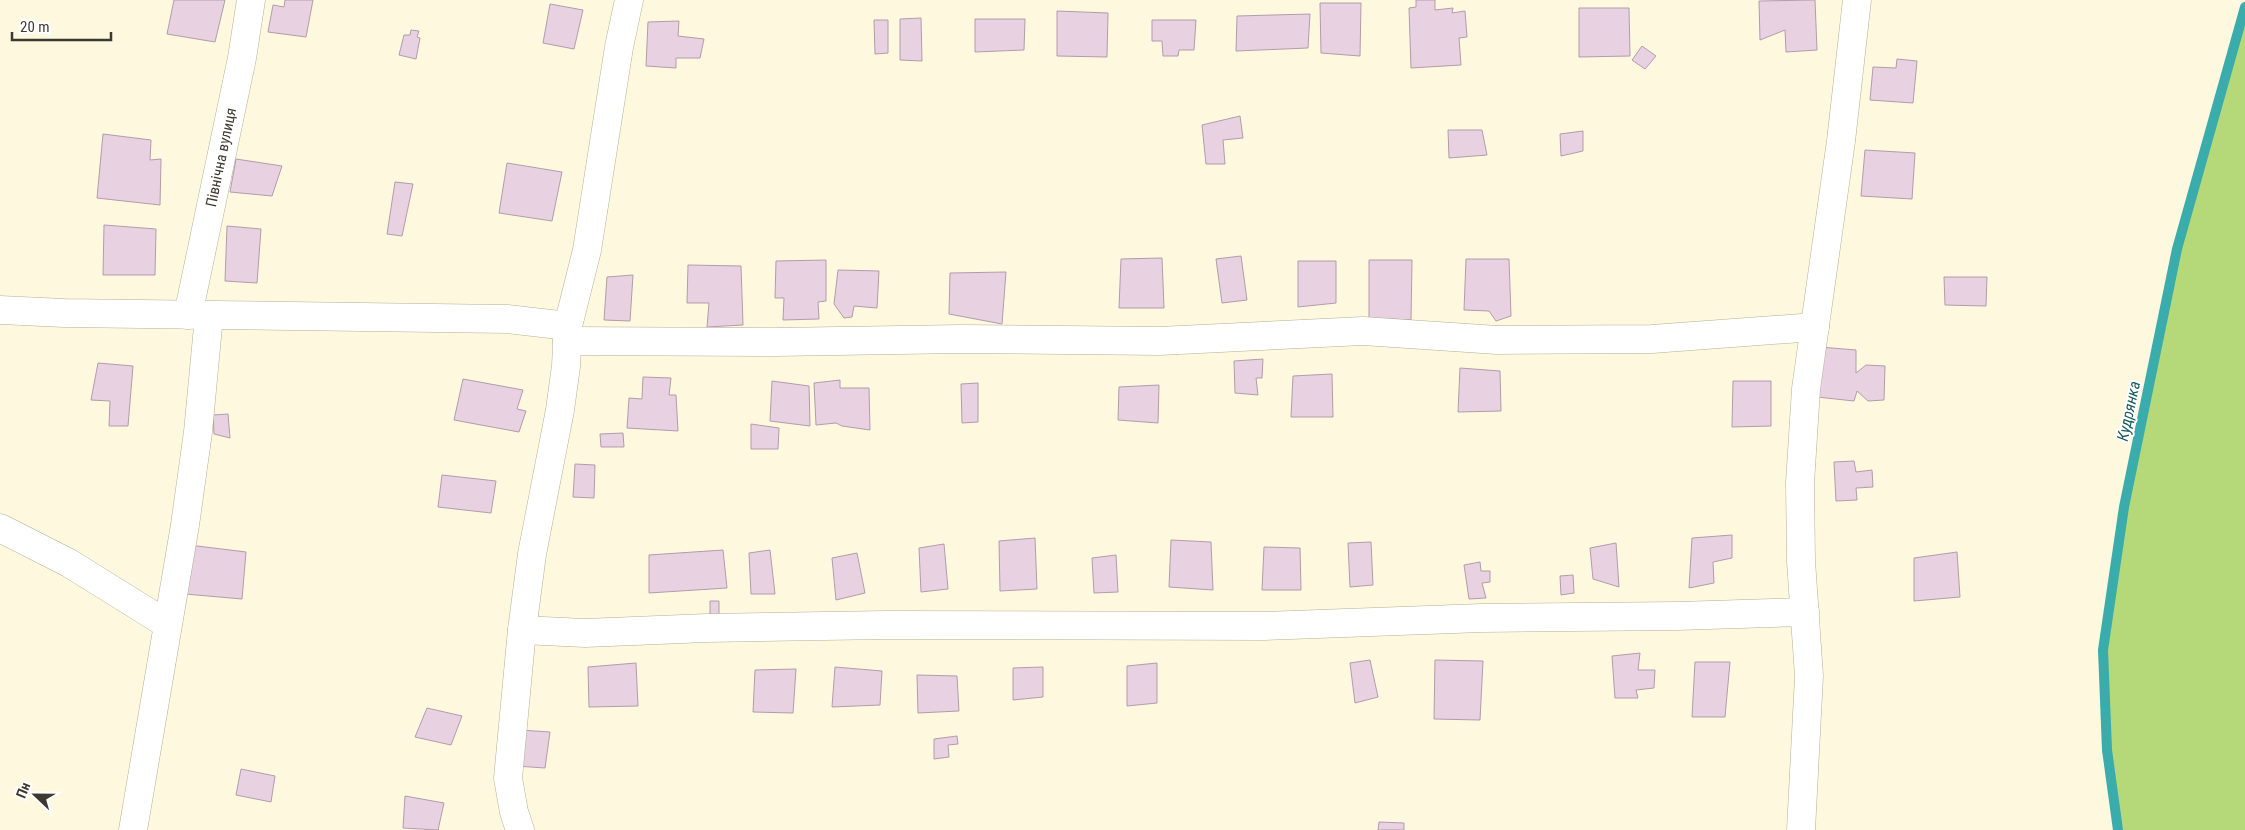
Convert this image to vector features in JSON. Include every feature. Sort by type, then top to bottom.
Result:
[{"type":"street","name":"Північна вулиця","points":[[133,830],[198,432],[198,315],[251,0]]},
{"type":"street","points":[[520,830],[514,812],[508,778],[522,630],[532,554],[560,410],[567,334],[587,250],[619,47],[629,0]]},
{"type":"street","points":[[1801,830],[1809,676],[1802,561],[1800,483],[1806,389],[1841,141],[1857,0]]},
{"type":"street","points":[[0,310],[507,319],[567,334],[776,342],[961,339],[1159,341],[1363,332],[1497,340],[1652,339],[1815,326]]},
{"type":"street","points":[[0,528],[69,563],[167,624]]},
{"type":"street","points":[[522,630],[584,633],[707,628],[896,625],[1263,626],[1482,618],[1678,616],[1805,612]]},
{"type":"green space","points":[[2245,7],[2245,830],[2118,830],[2107,750],[2103,650],[2124,507],[2177,249]]},
{"type":"building","points":[[174,0],[225,0],[215,42],[167,34]]},
{"type":"building","points":[[285,0],[313,0],[306,37],[268,32],[273,5],[284,7]]},
{"type":"building","points":[[1416,0],[1435,0],[1435,10],[1453,8],[1452,13],[1465,11],[1467,37],[1459,38],[1461,65],[1411,68],[1409,8],[1416,7]]},
{"type":"building","points":[[1815,0],[1817,50],[1786,52],[1785,30],[1760,40],[1759,1]]},
{"type":"building","points":[[1320,3],[1361,3],[1360,56],[1321,53]]},
{"type":"building","points":[[550,4],[583,10],[574,49],[543,43]]},
{"type":"building","points":[[1579,8],[1629,8],[1630,56],[1579,57]]},
{"type":"building","points":[[1057,11],[1108,13],[1107,57],[1057,56]]},
{"type":"building","points":[[1310,14],[1308,48],[1236,51],[1237,16]]},
{"type":"building","points":[[921,18],[922,61],[900,60],[900,19]]},
{"type":"building","points":[[975,19],[1025,19],[1024,50],[975,52]]},
{"type":"building","points":[[874,20],[888,20],[888,53],[875,54]]},
{"type":"building","points":[[1152,20],[1196,20],[1194,50],[1179,50],[1178,56],[1163,56],[1162,41],[1152,41]]},
{"type":"building","points":[[679,21],[678,36],[704,39],[700,58],[676,58],[676,68],[646,66],[648,22]]},
{"type":"building","points":[[411,30],[419,31],[417,37],[420,38],[416,59],[399,55],[404,35],[410,35]]},
{"type":"building","points":[[1642,46],[1656,56],[1645,69],[1632,60]]},
{"type":"building","points":[[1897,59],[1917,61],[1913,103],[1870,100],[1873,67],[1896,68]]},
{"type":"building","points":[[1240,116],[1243,138],[1223,140],[1225,164],[1206,164],[1202,125]]},
{"type":"building","points":[[1448,130],[1482,130],[1487,155],[1449,158]]},
{"type":"building","points":[[1583,131],[1583,151],[1561,156],[1560,134]]},
{"type":"building","points":[[103,134],[151,140],[150,160],[161,159],[160,205],[97,198]]},
{"type":"building","points":[[1865,150],[1915,153],[1912,199],[1861,196]]},
{"type":"building","points":[[236,159],[282,166],[272,196],[230,192]]},
{"type":"building","points":[[507,163],[562,172],[552,221],[499,213]]},
{"type":"building","points":[[395,182],[413,184],[402,236],[387,234]]},
{"type":"building","points":[[104,225],[156,229],[155,275],[103,275]]},
{"type":"building","points":[[227,226],[261,229],[257,283],[225,281]]},
{"type":"building","points":[[1241,256],[1247,300],[1222,303],[1216,259]]},
{"type":"building","points":[[1162,258],[1164,308],[1119,308],[1121,259]]},
{"type":"building","points":[[1466,259],[1509,259],[1511,316],[1496,321],[1489,311],[1464,310]]},
{"type":"building","points":[[826,260],[826,301],[818,302],[819,319],[783,320],[784,298],[775,298],[776,261]]},
{"type":"building","points":[[1369,260],[1412,260],[1411,320],[1369,318]]},
{"type":"building","points":[[1298,261],[1336,261],[1336,303],[1298,307]]},
{"type":"building","points":[[688,265],[741,266],[743,325],[707,327],[709,303],[687,303]]},
{"type":"building","points":[[838,270],[879,271],[877,308],[854,306],[852,317],[844,318],[834,304]]},
{"type":"building","points":[[1006,272],[1002,324],[949,314],[950,273]]},
{"type":"building","points":[[633,275],[630,321],[604,320],[607,277]]},
{"type":"building","points":[[1944,277],[1987,277],[1986,306],[1945,305]]},
{"type":"building","points":[[1820,347],[1856,350],[1856,373],[1866,365],[1885,366],[1884,400],[1868,401],[1857,391],[1854,401],[1817,397]]},
{"type":"building","points":[[1263,359],[1262,378],[1256,378],[1258,395],[1235,393],[1234,361]]},
{"type":"building","points":[[98,363],[133,366],[128,426],[109,426],[110,401],[91,400]]},
{"type":"building","points":[[1460,368],[1500,371],[1501,411],[1458,412]]},
{"type":"building","points":[[1332,374],[1333,417],[1291,417],[1293,376]]},
{"type":"building","points":[[643,377],[671,378],[669,395],[676,395],[678,431],[627,428],[629,398],[642,399]]},
{"type":"building","points":[[463,379],[523,390],[517,409],[526,411],[519,432],[454,420]]},
{"type":"building","points":[[840,380],[840,388],[869,388],[870,430],[842,426],[836,423],[816,425],[814,383]]},
{"type":"building","points":[[772,381],[809,386],[810,426],[770,421]]},
{"type":"building","points":[[1733,381],[1771,381],[1771,426],[1732,427]]},
{"type":"building","points":[[978,383],[978,422],[962,423],[961,384]]},
{"type":"building","points":[[1159,385],[1158,423],[1118,420],[1119,387]]},
{"type":"building","points":[[228,414],[230,438],[214,434],[213,415]]},
{"type":"building","points":[[751,424],[779,428],[778,449],[751,449]]},
{"type":"building","points":[[623,433],[624,447],[601,447],[600,434]]},
{"type":"building","points":[[1854,461],[1856,472],[1872,470],[1873,487],[1856,488],[1857,500],[1836,501],[1834,462]]},
{"type":"building","points":[[575,464],[595,465],[594,498],[573,497]]},
{"type":"building","points":[[442,475],[496,481],[491,513],[438,507]]},
{"type":"building","points":[[1732,535],[1732,558],[1713,562],[1714,583],[1689,588],[1692,538]]},
{"type":"building","points":[[1035,538],[1037,589],[1000,591],[999,541]]},
{"type":"building","points":[[1171,540],[1211,542],[1213,590],[1169,587]]},
{"type":"building","points":[[1371,542],[1373,585],[1350,587],[1348,543]]},
{"type":"building","points":[[1616,543],[1619,587],[1593,579],[1590,548]]},
{"type":"building","points":[[181,544],[246,552],[242,599],[185,594]]},
{"type":"building","points":[[944,544],[948,589],[921,592],[919,548]]},
{"type":"building","points":[[1264,547],[1300,548],[1301,590],[1262,590]]},
{"type":"building","points":[[723,550],[727,588],[649,593],[649,555]]},
{"type":"building","points":[[770,550],[775,594],[751,594],[749,553]]},
{"type":"building","points":[[1957,552],[1960,597],[1914,601],[1914,558]]},
{"type":"building","points":[[857,553],[865,593],[836,600],[832,558]]},
{"type":"building","points":[[1116,555],[1118,592],[1094,593],[1092,558]]},
{"type":"building","points":[[1480,562],[1481,571],[1490,571],[1490,582],[1482,583],[1486,598],[1469,599],[1464,565]]},
{"type":"building","points":[[1573,575],[1574,593],[1561,595],[1560,576]]},
{"type":"building","points":[[710,601],[719,601],[719,614],[710,615]]},
{"type":"building","points":[[1640,653],[1638,670],[1655,670],[1654,688],[1636,690],[1638,698],[1615,698],[1612,656]]},
{"type":"building","points":[[1370,660],[1378,697],[1355,703],[1350,663]]},
{"type":"building","points":[[1435,660],[1483,661],[1480,720],[1434,719]]},
{"type":"building","points":[[1695,662],[1730,662],[1725,717],[1692,717]]},
{"type":"building","points":[[636,663],[638,706],[589,707],[588,667]]},
{"type":"building","points":[[1157,663],[1157,703],[1127,706],[1127,666]]},
{"type":"building","points":[[835,667],[882,671],[880,705],[832,707]]},
{"type":"building","points":[[1043,667],[1043,697],[1013,700],[1013,668]]},
{"type":"building","points":[[796,669],[793,713],[753,712],[755,670]]},
{"type":"building","points":[[917,675],[957,676],[959,711],[918,713]]},
{"type":"building","points":[[427,708],[462,716],[451,745],[415,737]]},
{"type":"building","points":[[520,730],[550,732],[545,768],[516,766]]},
{"type":"building","points":[[957,736],[958,744],[948,745],[949,757],[934,759],[934,739]]},
{"type":"building","points":[[241,769],[275,776],[271,802],[236,795]]},
{"type":"building","points":[[405,796],[444,803],[438,830],[403,828]]},
{"type":"building","points":[[1379,822],[1404,823],[1404,830],[1378,830]]},
{"type":"waterway","name":"Кудрянка","points":[[2118,830],[2107,750],[2103,650],[2124,507],[2177,249],[2245,7]]}]
